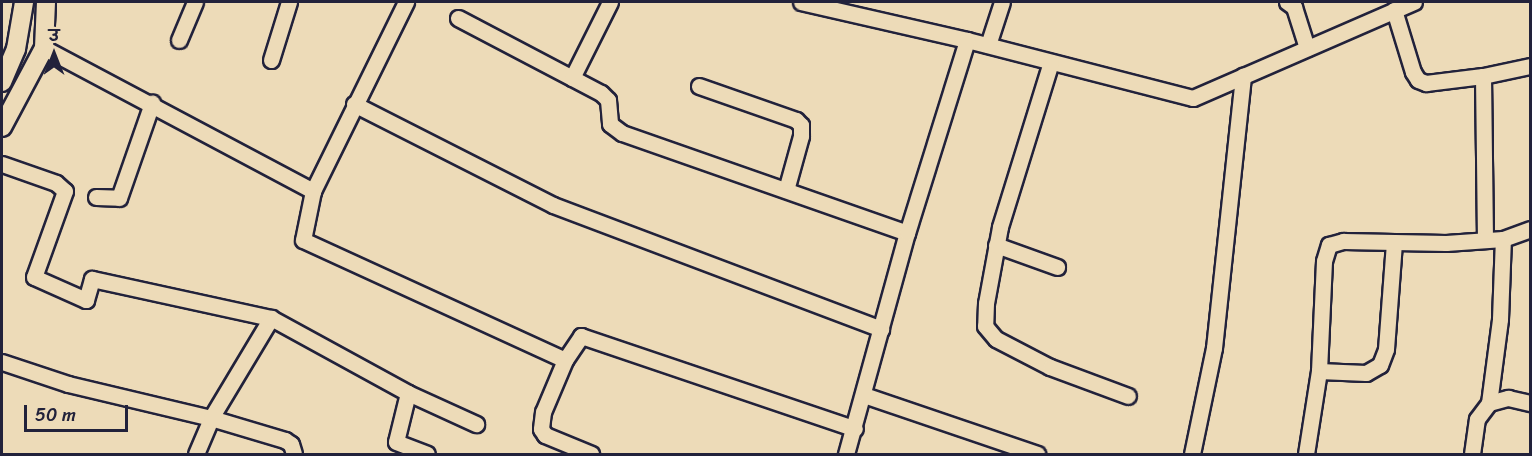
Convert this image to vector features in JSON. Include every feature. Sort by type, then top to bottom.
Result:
[{"type":"street","points":[[24,2],[21,31],[3,77],[26,82]]},
{"type":"street","points":[[2,127],[44,48],[46,2]]},
{"type":"street","points":[[179,40],[195,2]]},
{"type":"street","points":[[271,60],[289,2]]},
{"type":"street","points":[[406,2],[354,104],[314,190],[303,240],[566,360]]},
{"type":"street","points":[[572,78],[610,2]]},
{"type":"street","points":[[801,2],[988,45],[1193,98],[1414,2]]},
{"type":"street","points":[[988,45],[1002,2]]},
{"type":"street","points":[[1287,2],[1294,7],[1307,48]]},
{"type":"street","points":[[1394,10],[1413,72],[1418,80],[1437,83],[1530,66]]},
{"type":"street","points":[[458,18],[606,97],[608,119],[613,128],[907,233]]},
{"type":"street","points":[[846,454],[855,429],[907,233],[967,40]]},
{"type":"street","points":[[44,48],[314,190]]},
{"type":"street","points":[[1052,62],[996,245],[985,315],[988,332],[1050,367],[1128,396]]},
{"type":"street","points":[[1192,454],[1215,348],[1243,76]]},
{"type":"street","points":[[1483,76],[1485,240]]},
{"type":"street","points":[[699,86],[796,120],[801,125],[801,136],[786,190]]},
{"type":"street","points":[[96,197],[119,198],[152,104]]},
{"type":"street","points":[[354,104],[553,205],[882,329]]},
{"type":"street","points":[[2,164],[56,183],[65,190],[34,277],[86,300],[92,279],[270,318],[408,393],[476,424]]},
{"type":"street","points":[[1306,454],[1319,371],[1324,261],[1329,246],[1343,241],[1446,243],[1503,239],[1530,229]]},
{"type":"street","points":[[1472,454],[1477,419],[1489,403],[1500,319],[1503,239]]},
{"type":"street","points":[[1319,371],[1366,373],[1380,365],[1386,349],[1394,242]]},
{"type":"street","points":[[996,245],[1058,267]]},
{"type":"street","points":[[196,454],[212,418],[270,318]]},
{"type":"street","points":[[591,454],[552,439],[541,429],[543,412],[566,360],[580,336],[855,429]]},
{"type":"street","points":[[2,362],[68,384],[212,418],[285,440],[291,444],[294,454]]},
{"type":"street","points":[[408,393],[393,448],[428,454]]},
{"type":"street","points":[[864,395],[1037,454]]},
{"type":"street","points":[[1489,403],[1508,398],[1530,403]]}]
